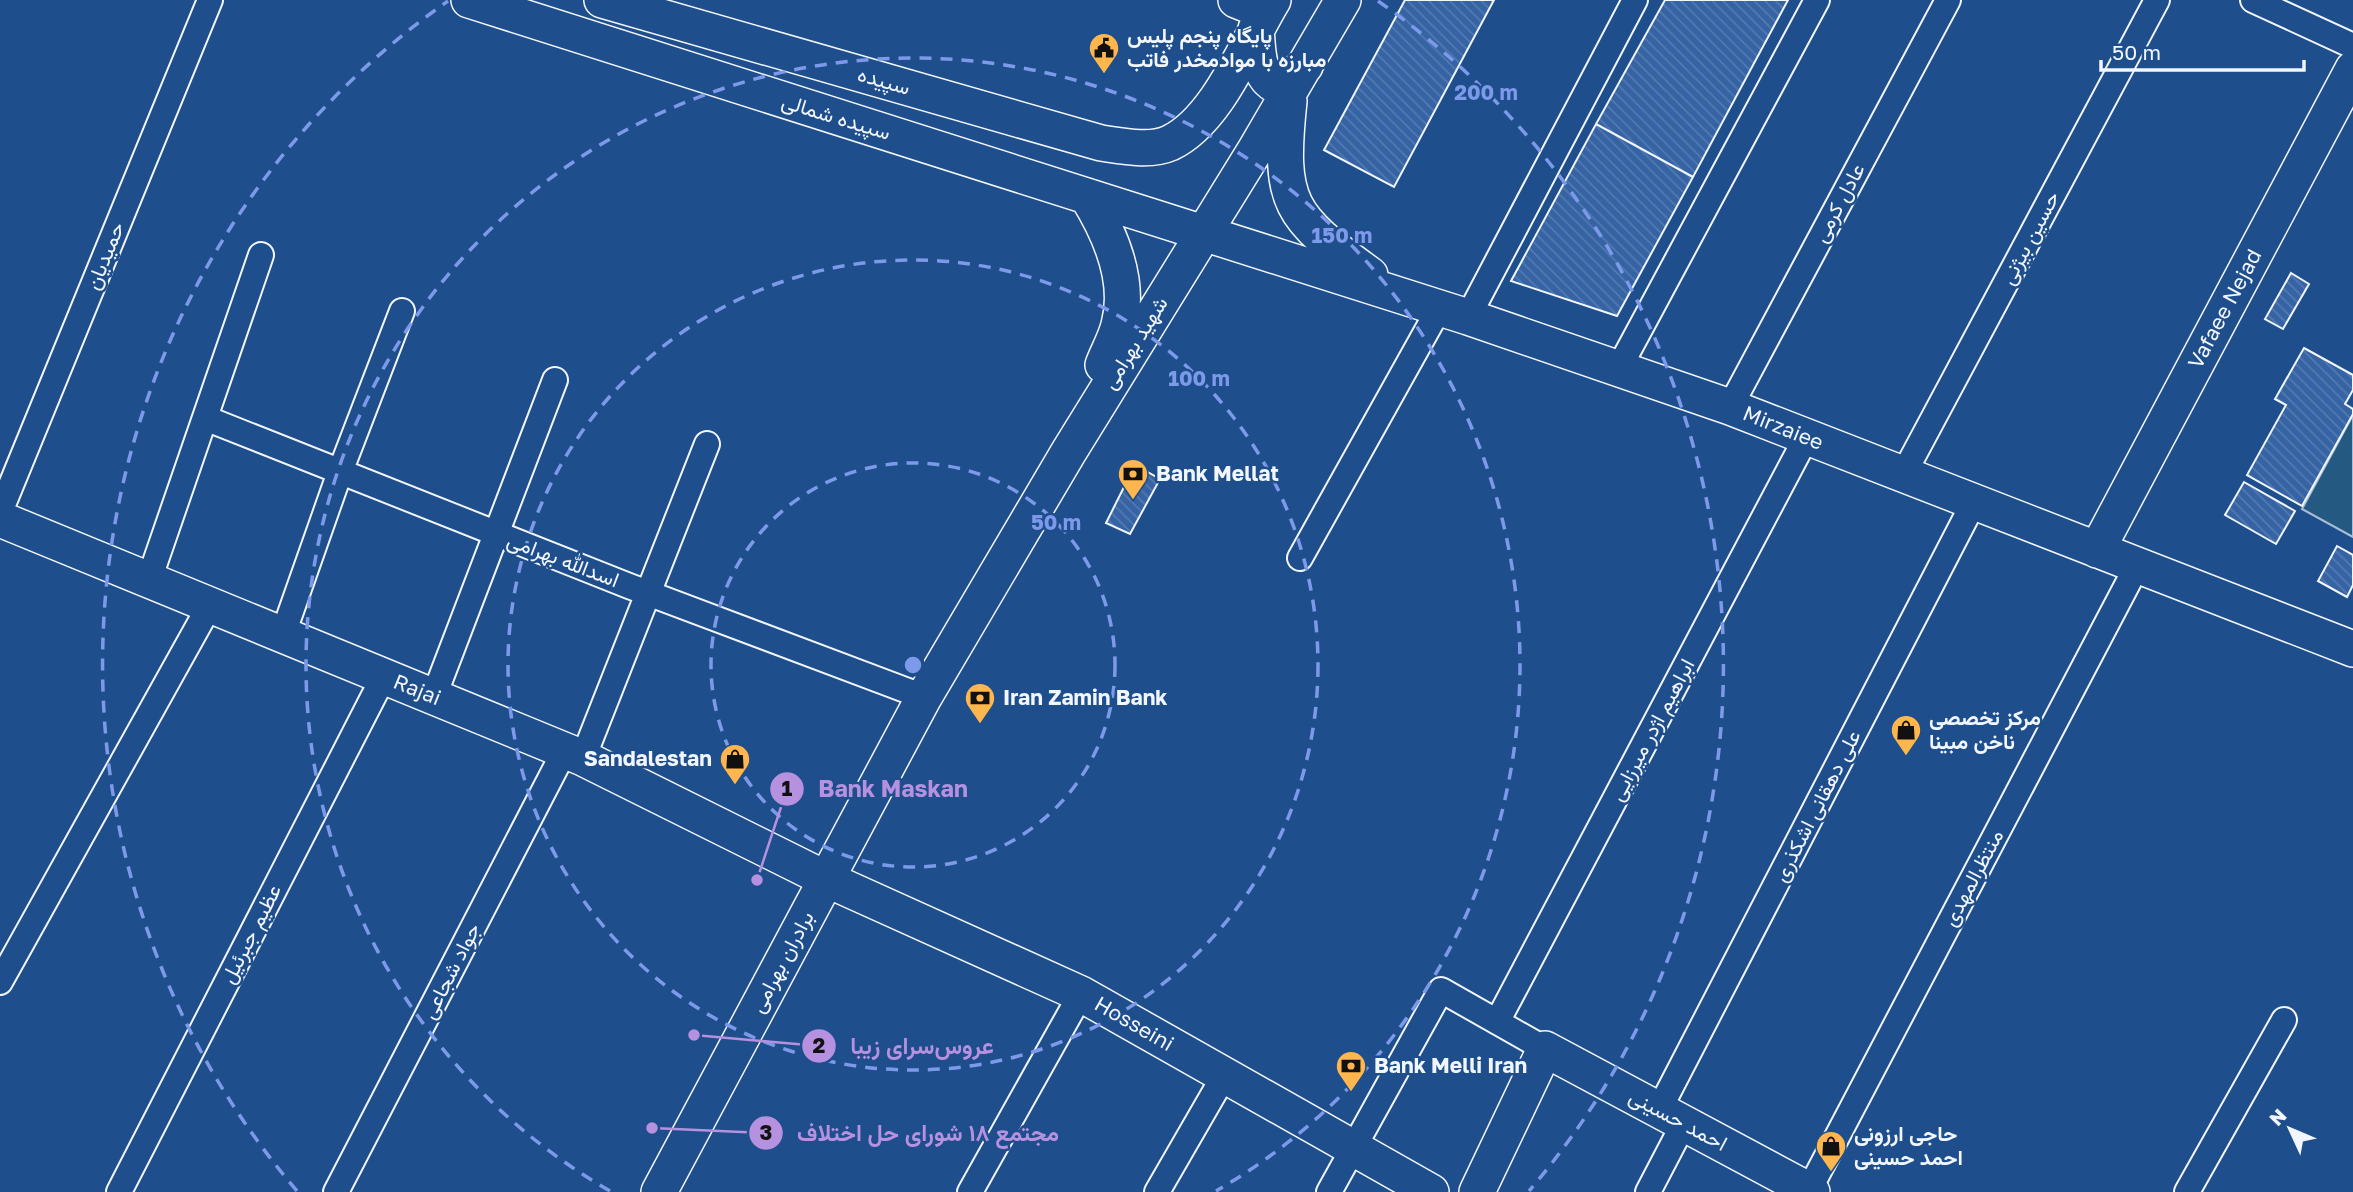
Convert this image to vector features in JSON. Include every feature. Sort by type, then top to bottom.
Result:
[{"type":"main road","name":"سپیده شمالی","points":[[469,0],[1203,234]]},
{"type":"main road","name":"شهید بهرامی","points":[[1068,453],[1298,79],[1343,0]]},
{"type":"main road","name":"سپیده","points":[[607,1],[1101,143],[1140,148],[1169,144],[1196,125],[1210,107],[1258,10]]},
{"type":"main road","points":[[1258,10],[1259,59],[1264,74],[1277,86],[1298,79],[1285,162],[1289,192],[1298,214],[1317,236],[1393,291]]},
{"type":"main road","points":[[696,74],[710,31]]},
{"type":"main road","name":"Vafaee Nejad","points":[[2097,550],[2353,69]]},
{"type":"main road","points":[[1068,453],[1120,323],[1121,274],[1108,229],[1087,196]]},
{"type":"main road","name":"Mirzaiee","points":[[1203,234],[1393,291],[1730,407],[2353,649]]},
{"type":"main road","name":"برادران بهرامی","points":[[659,1192],[924,697],[1068,453]]},
{"type":"main road","name":"Rajai","points":[[0,519],[574,754],[826,879]]},
{"type":"main road","name":"Hosseini","points":[[826,879],[1081,994],[1352,1150],[1431,1192]]},
{"type":"main road","points":[[1477,1192],[1545,1049]]},
{"type":"main road","name":"احمد حسینی","points":[[1545,1049],[1810,1191]]},
{"type":"street","name":"حمیدیان","points":[[0,512],[210,0]]},
{"type":"street","points":[[1300,558],[1454,312],[1635,0]]},
{"type":"street","points":[[1619,368],[1817,0]]},
{"type":"street","name":"عادل کرمی","points":[[1730,407],[1948,0]]},
{"type":"street","name":"حسین بیژنی","points":[[1903,475],[2157,0]]},
{"type":"street","points":[[2253,0],[2353,46]]},
{"type":"street","points":[[149,580],[261,255]]},
{"type":"street","points":[[283,634],[340,472],[402,312]]},
{"type":"street","points":[[434,696],[555,380]]},
{"type":"street","name":"اسدالله بهرامی","points":[[205,418],[648,593],[924,697]]},
{"type":"street","name":"ابراهیم اژدر میرزایی","points":[[1497,1022],[1807,438]]},
{"type":"street","name":"جواد شجاعی","points":[[337,1192],[574,754],[648,593],[707,444]]},
{"type":"street","name":"علی دهقانی اشکذری","points":[[1648,1192],[1671,1117],[1974,502]]},
{"type":"street","name":"منتظرالمهدی","points":[[1810,1191],[2137,566]]},
{"type":"street","points":[[0,982],[210,605]]},
{"type":"street","name":"عظیم جبرئیل","points":[[119,1192],[384,676]]},
{"type":"street","points":[[1329,1192],[1441,990],[1545,1049]]},
{"type":"street","points":[[970,1192],[1081,994]]},
{"type":"street","points":[[2187,1192],[2284,1020]]},
{"type":"street","points":[[1157,1192],[1224,1076]]},
{"type":"shaded area","points":[[2353,415],[2353,537],[2302,509]]},
{"type":"building","points":[[1405,0],[1494,0],[1394,187],[1324,150]]},
{"type":"building","points":[[1665,0],[1788,0],[1693,177],[1596,124]]},
{"type":"building","points":[[1596,124],[1693,177],[1617,316],[1511,281]]},
{"type":"building","points":[[2291,273],[2309,284],[2283,329],[2265,319]]},
{"type":"building","points":[[2304,348],[2353,375],[2353,390],[2345,404],[2353,409],[2353,414],[2302,506],[2247,475],[2286,405],[2275,399]]},
{"type":"building","name":"Bank Mellat","points":[[1135,465],[1160,479],[1130,534],[1106,523]]},
{"type":"building","points":[[2244,482],[2295,511],[2276,544],[2225,515]]},
{"type":"building","points":[[2337,546],[2353,555],[2353,585],[2347,597],[2318,581]]},
{"type":"place","name":"پایگاه پنجم پلیس مبارزه با موادمخدر فاتب","points":[[1104,75]]},
{"type":"place","name":"Bank Mellat","points":[[1133,501]]},
{"type":"place","name":"Iran Zamin Bank","points":[[980,725]]},
{"type":"place","name":"مرکز تخصصی ناخن مبینا","points":[[1906,757]]},
{"type":"place","name":"Sandalestan","points":[[735,786]]},
{"type":"place","name":"Bank Maskan","points":[[757,880]]},
{"type":"place","name":"عروس‌سرای زیبا","points":[[694,1035]]},
{"type":"place","name":"Bank Melli Iran","points":[[1351,1093]]},
{"type":"place","name":"مجتمع ۱۸ شورای حل اختلاف","points":[[652,1128]]},
{"type":"place","name":"حاجی ارزونی احمد حسینی","points":[[1831,1173]]}]
